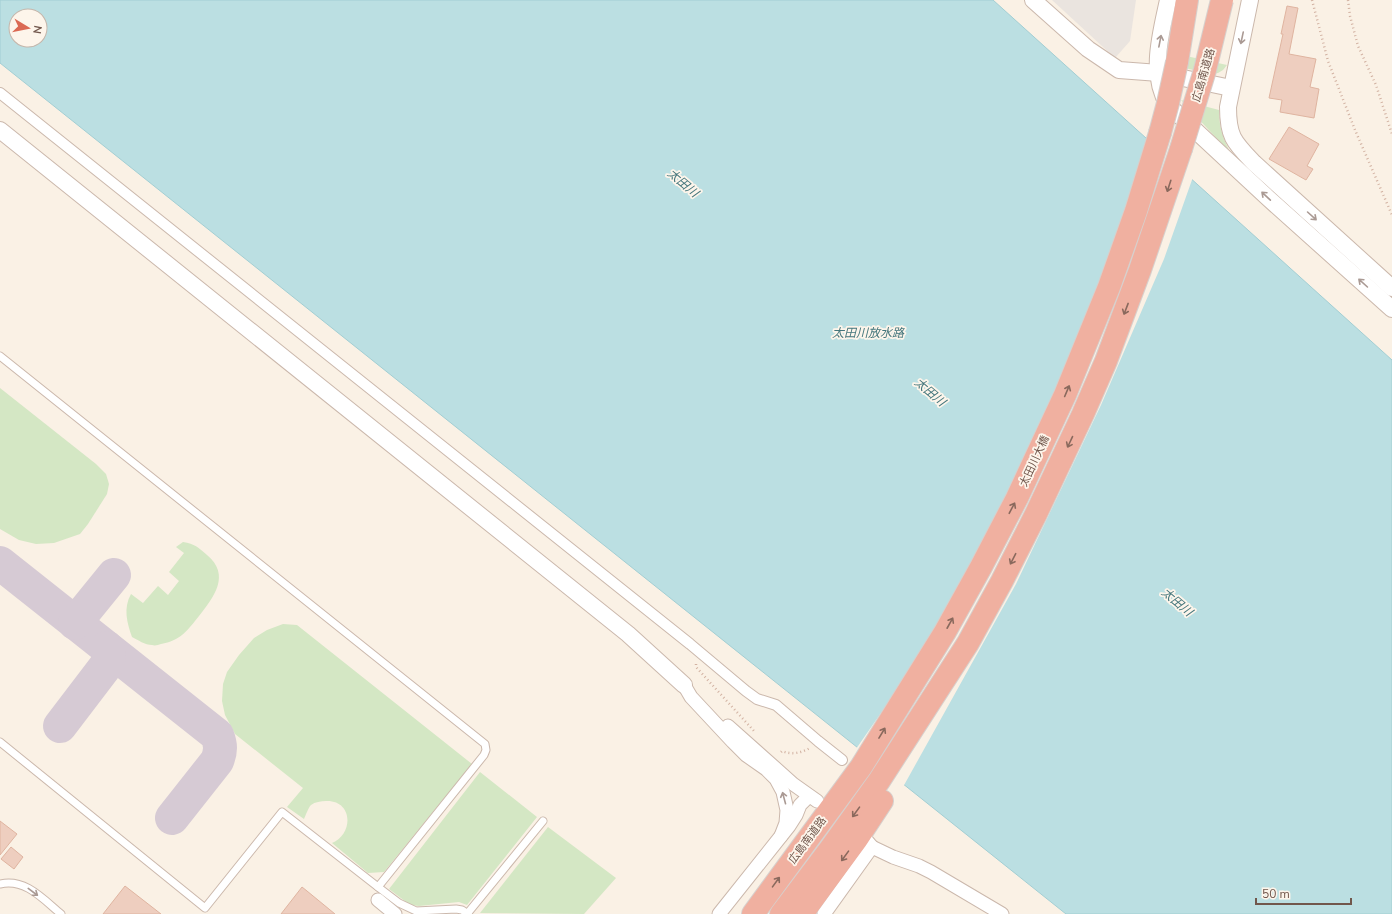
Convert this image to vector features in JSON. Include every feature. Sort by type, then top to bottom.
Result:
[{"type":"highway","points":[[1168,68],[1187,0]]},
{"type":"highway","name":"広島南道路","points":[[885,785],[932,719],[968,643],[1029,528],[1106,361],[1138,277],[1181,149],[1205,70],[1222,0]]},
{"type":"highway","name":"太田川大橋","points":[[852,763],[945,632],[1017,498],[1065,395],[1109,287],[1136,212],[1168,103],[1168,68]]},
{"type":"highway","name":"広島南道路","points":[[755,910],[852,763]]},
{"type":"highway","points":[[781,914],[830,849],[885,785]]},
{"type":"highway","points":[[802,914],[857,839],[885,785]]},
{"type":"street","points":[[1033,0],[1088,49],[1119,70],[1168,68],[1231,88]]},
{"type":"street","points":[[1168,0],[1158,51],[1168,68],[1163,96],[1168,104],[1268,198],[1392,309]]},
{"type":"street","points":[[1250,0],[1228,107],[1228,124],[1232,138],[1238,147],[1254,164],[1392,288]]},
{"type":"street","points":[[0,93],[690,644],[746,691],[757,699],[776,705],[818,741],[852,763]]},
{"type":"street","points":[[0,130],[628,634],[684,685],[696,693],[725,723],[793,784],[813,798],[800,805],[796,816],[782,836],[719,914]]},
{"type":"street","points":[[684,685],[691,697],[733,742],[746,755],[766,769],[776,779],[783,792],[787,810],[786,822],[782,836]]},
{"type":"street","points":[[824,914],[869,843],[893,858],[931,872],[1002,914]]},
{"type":"street","points":[[378,900],[395,914]]},
{"type":"lane","points":[[0,356],[485,744],[486,750],[484,755],[378,887]]},
{"type":"lane","points":[[0,742],[205,908],[210,914]]},
{"type":"lane","points":[[205,908],[282,812],[399,903],[416,911],[456,910],[468,914],[543,821]]},
{"type":"lane","points":[[0,884],[11,882],[29,888],[61,914]]},
{"type":"path","points":[[1312,0],[1328,60],[1355,130],[1392,215]]},
{"type":"path","points":[[1348,0],[1350,16],[1358,46],[1376,85],[1392,134]]},
{"type":"path","points":[[690,644],[696,667],[755,732]]},
{"type":"path","points":[[781,752],[782,750],[795,753],[812,747]]},
{"type":"shaded area","points":[[1052,0],[1136,0],[1130,41],[1115,58]]},
{"type":"green space","points":[[1168,52],[1227,65],[1218,73],[1212,74],[1180,67]]},
{"type":"green space","points":[[1181,100],[1219,110],[1222,133],[1232,155]]},
{"type":"green space","points":[[0,388],[96,464],[106,474],[109,484],[107,494],[80,534],[54,543],[36,544],[19,540],[0,529]]},
{"type":"green space","points":[[183,542],[196,546],[214,563],[218,570],[218,586],[205,609],[183,634],[168,643],[149,645],[132,637],[126,610],[127,605],[131,594],[143,603],[158,586],[168,595],[179,581],[169,572],[184,553],[176,547]]},
{"type":"green space","points":[[283,624],[297,625],[472,764],[384,872],[368,873],[332,843],[339,839],[347,825],[346,811],[341,806],[335,802],[316,802],[310,806],[304,819],[287,807],[303,788],[235,734],[225,715],[222,701],[223,684],[227,672],[254,638],[267,630]]},
{"type":"green space","points":[[480,772],[537,817],[467,905],[459,902],[419,906],[410,905],[389,889]]},
{"type":"green space","points":[[548,827],[616,878],[584,914],[480,913]]},
{"type":"water","name":"太田川放水路","points":[[0,0],[993,0],[1392,360],[1392,914],[1066,914],[0,63]]},
{"type":"pier","points":[[1153,141],[1193,177],[1164,259],[1101,405],[1016,584],[903,787],[856,749],[941,626],[1001,520],[1081,342]]},
{"type":"building","points":[[1287,6],[1298,8],[1289,54],[1316,59],[1310,87],[1319,89],[1314,118],[1280,112],[1282,100],[1269,98],[1283,34],[1281,34]]},
{"type":"building","points":[[1289,127],[1319,144],[1307,166],[1313,169],[1306,180],[1269,159]]},
{"type":"building","points":[[0,821],[17,834],[0,855]]},
{"type":"building","points":[[11,847],[23,857],[14,869],[1,859]]},
{"type":"building","points":[[125,886],[161,914],[103,914]]},
{"type":"building","points":[[302,887],[307,891],[335,914],[281,914]]},
{"type":"taxiway","points":[[0,563],[217,735],[220,748],[217,761],[172,818]]},
{"type":"taxiway","points":[[75,623],[114,575]]},
{"type":"taxiway","points":[[60,726],[108,663],[109,653],[107,648]]},
{"type":"water label","name":"太田川","points":[[683,183]]},
{"type":"water label","name":"太田川","points":[[930,392]]},
{"type":"water label","name":"太田川","points":[[1177,602]]}]
